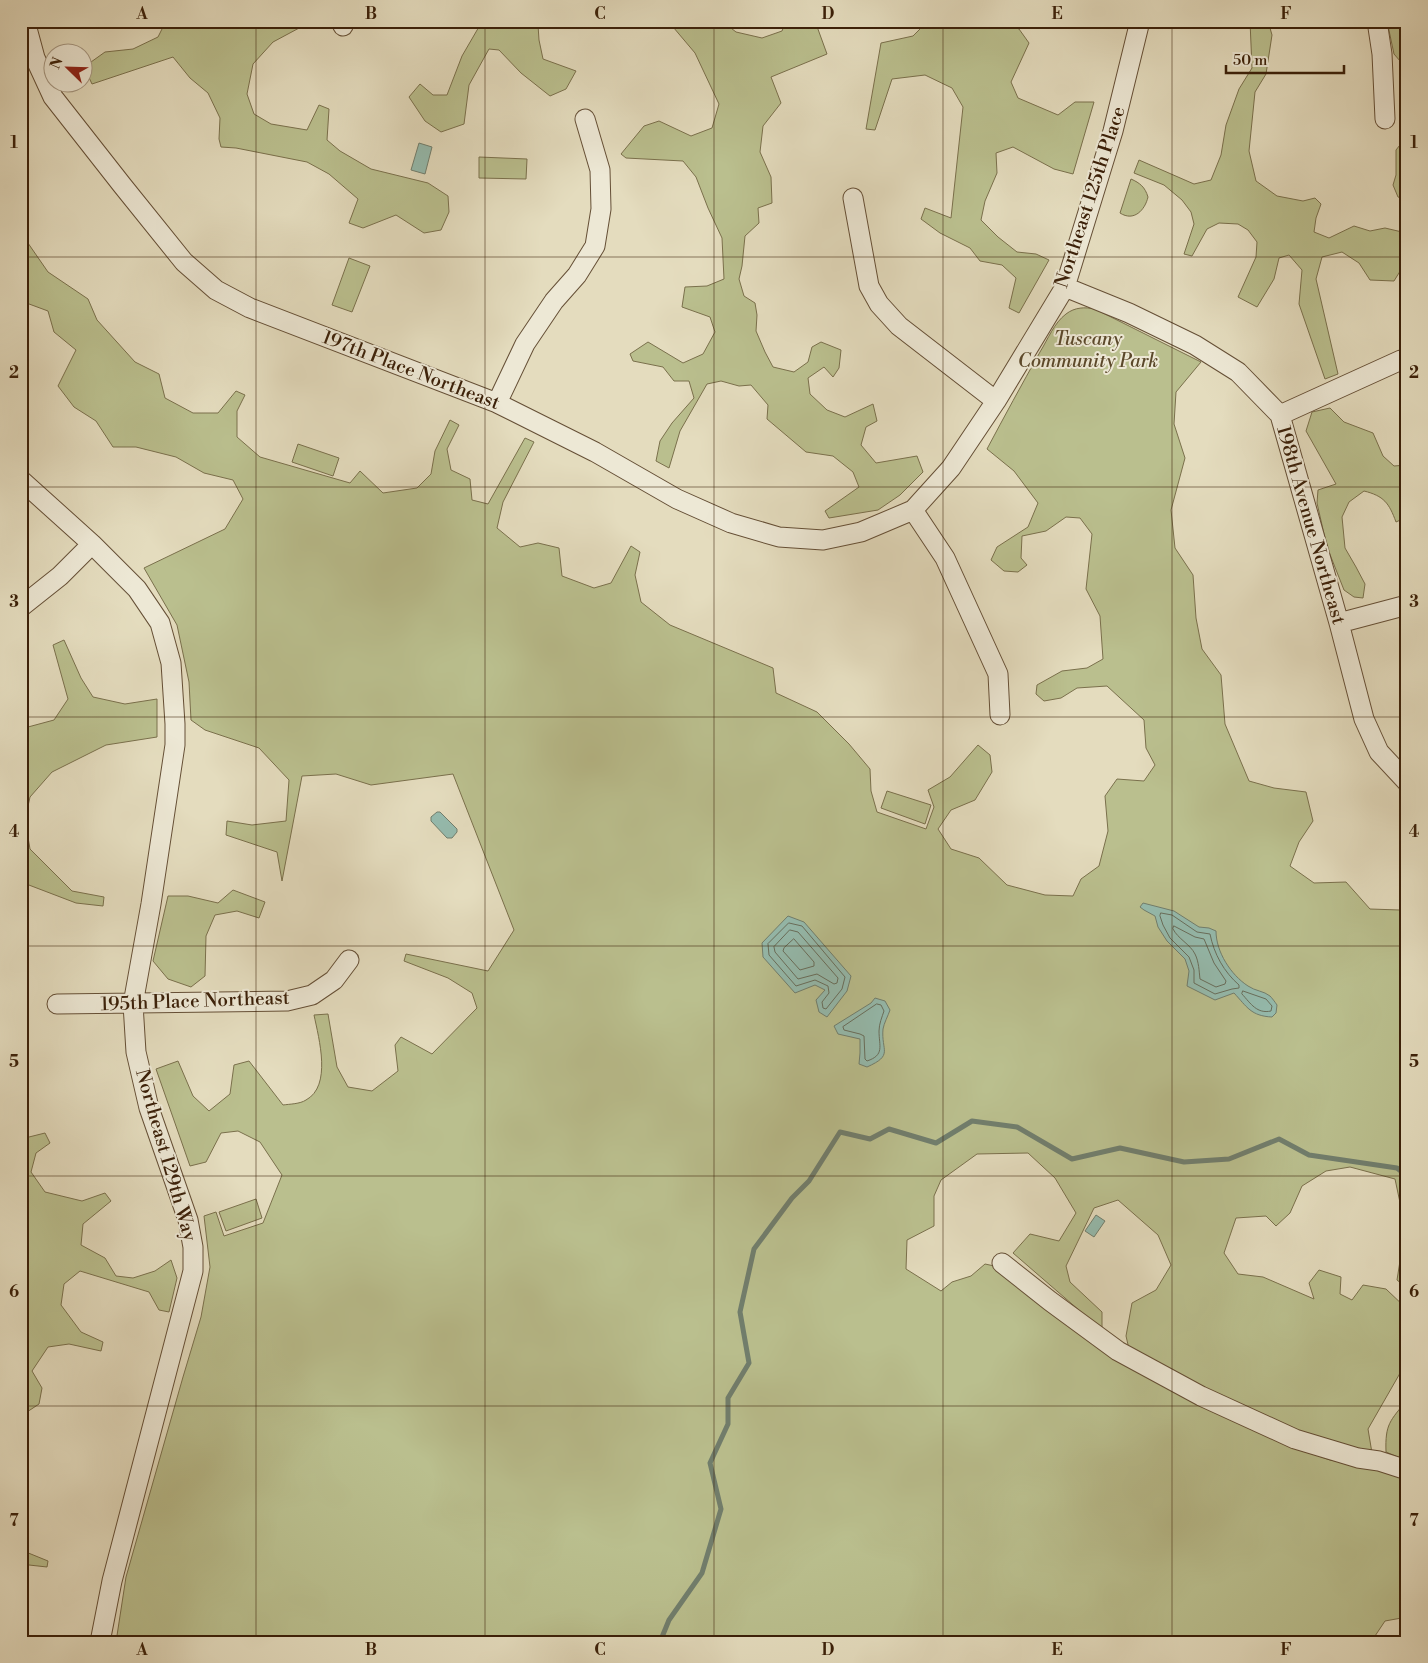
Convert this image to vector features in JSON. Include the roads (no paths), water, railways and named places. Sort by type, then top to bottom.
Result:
[{"type":"street","name":"197th Place Northeast","points":[[25,21],[35,58],[53,96],[184,262],[216,290],[250,308],[497,403],[595,452],[677,499],[731,523],[779,537],[824,540],[861,532],[913,510]]},
{"type":"street","name":"Northeast 125th Place","points":[[913,510],[950,468],[996,401],[1065,287],[1114,131],[1140,21]]},
{"type":"street","points":[[1377,21],[1382,54],[1386,119]]},
{"type":"street","points":[[497,403],[525,344],[554,301],[577,274],[595,246],[601,209],[600,170],[585,119]]},
{"type":"street","points":[[853,198],[869,286],[879,304],[899,326],[996,401]]},
{"type":"street","name":"198th Avenue Northeast","points":[[1065,287],[1195,345],[1238,372],[1280,415],[1364,719],[1379,752],[1407,782]]},
{"type":"street","points":[[1280,415],[1401,360]]},
{"type":"street","name":"Northeast 129th Way","points":[[21,480],[92,544],[137,589],[160,623],[171,663],[175,745],[134,1004],[136,1052],[148,1108],[188,1220],[193,1247],[193,1271],[114,1572],[100,1642]]},
{"type":"street","points":[[913,510],[945,558],[998,674],[1000,715]]},
{"type":"street","points":[[21,607],[60,576],[92,544]]},
{"type":"street","points":[[1339,624],[1407,605]]},
{"type":"street","name":"195th Place Northeast","points":[[57,1004],[287,1001],[312,994],[334,980],[349,960]]},
{"type":"street","points":[[1002,1262],[1050,1301],[1118,1351],[1201,1396],[1295,1439],[1358,1458],[1379,1460],[1407,1470]]},
{"type":"water","points":[[419,143],[432,147],[425,174],[411,170]]},
{"type":"water","points":[[440,812],[457,829],[452,838],[447,838],[431,821],[431,817]]},
{"type":"water","points":[[1143,903],[1174,911],[1199,927],[1216,931],[1219,947],[1230,969],[1248,986],[1270,996],[1277,1005],[1276,1013],[1272,1017],[1254,1013],[1234,993],[1215,1000],[1187,986],[1189,971],[1185,959],[1167,941],[1158,927],[1155,916],[1140,907]]},
{"type":"water","points":[[788,916],[804,922],[851,976],[847,991],[827,1017],[819,1012],[816,1000],[825,990],[815,985],[795,993],[763,957],[762,943]]},
{"type":"water","points":[[875,998],[885,1001],[890,1010],[883,1029],[883,1056],[867,1067],[859,1064],[860,1039],[838,1034],[834,1026],[871,1003]]},
{"type":"water","points":[[1096,1215],[1105,1221],[1094,1237],[1085,1231]]},
{"type":"waterway","points":[[660,1642],[669,1620],[702,1573],[721,1509],[710,1463],[728,1424],[728,1398],[749,1363],[740,1312],[754,1249],[792,1198],[809,1181],[840,1132],[870,1139],[889,1129],[936,1143],[972,1121],[1017,1127],[1072,1159],[1120,1148],[1184,1162],[1229,1159],[1279,1139],[1309,1155],[1397,1168],[1407,1176]]},
{"type":"park label","name":"Tuscany Community Park","points":[[1088,350]]}]
